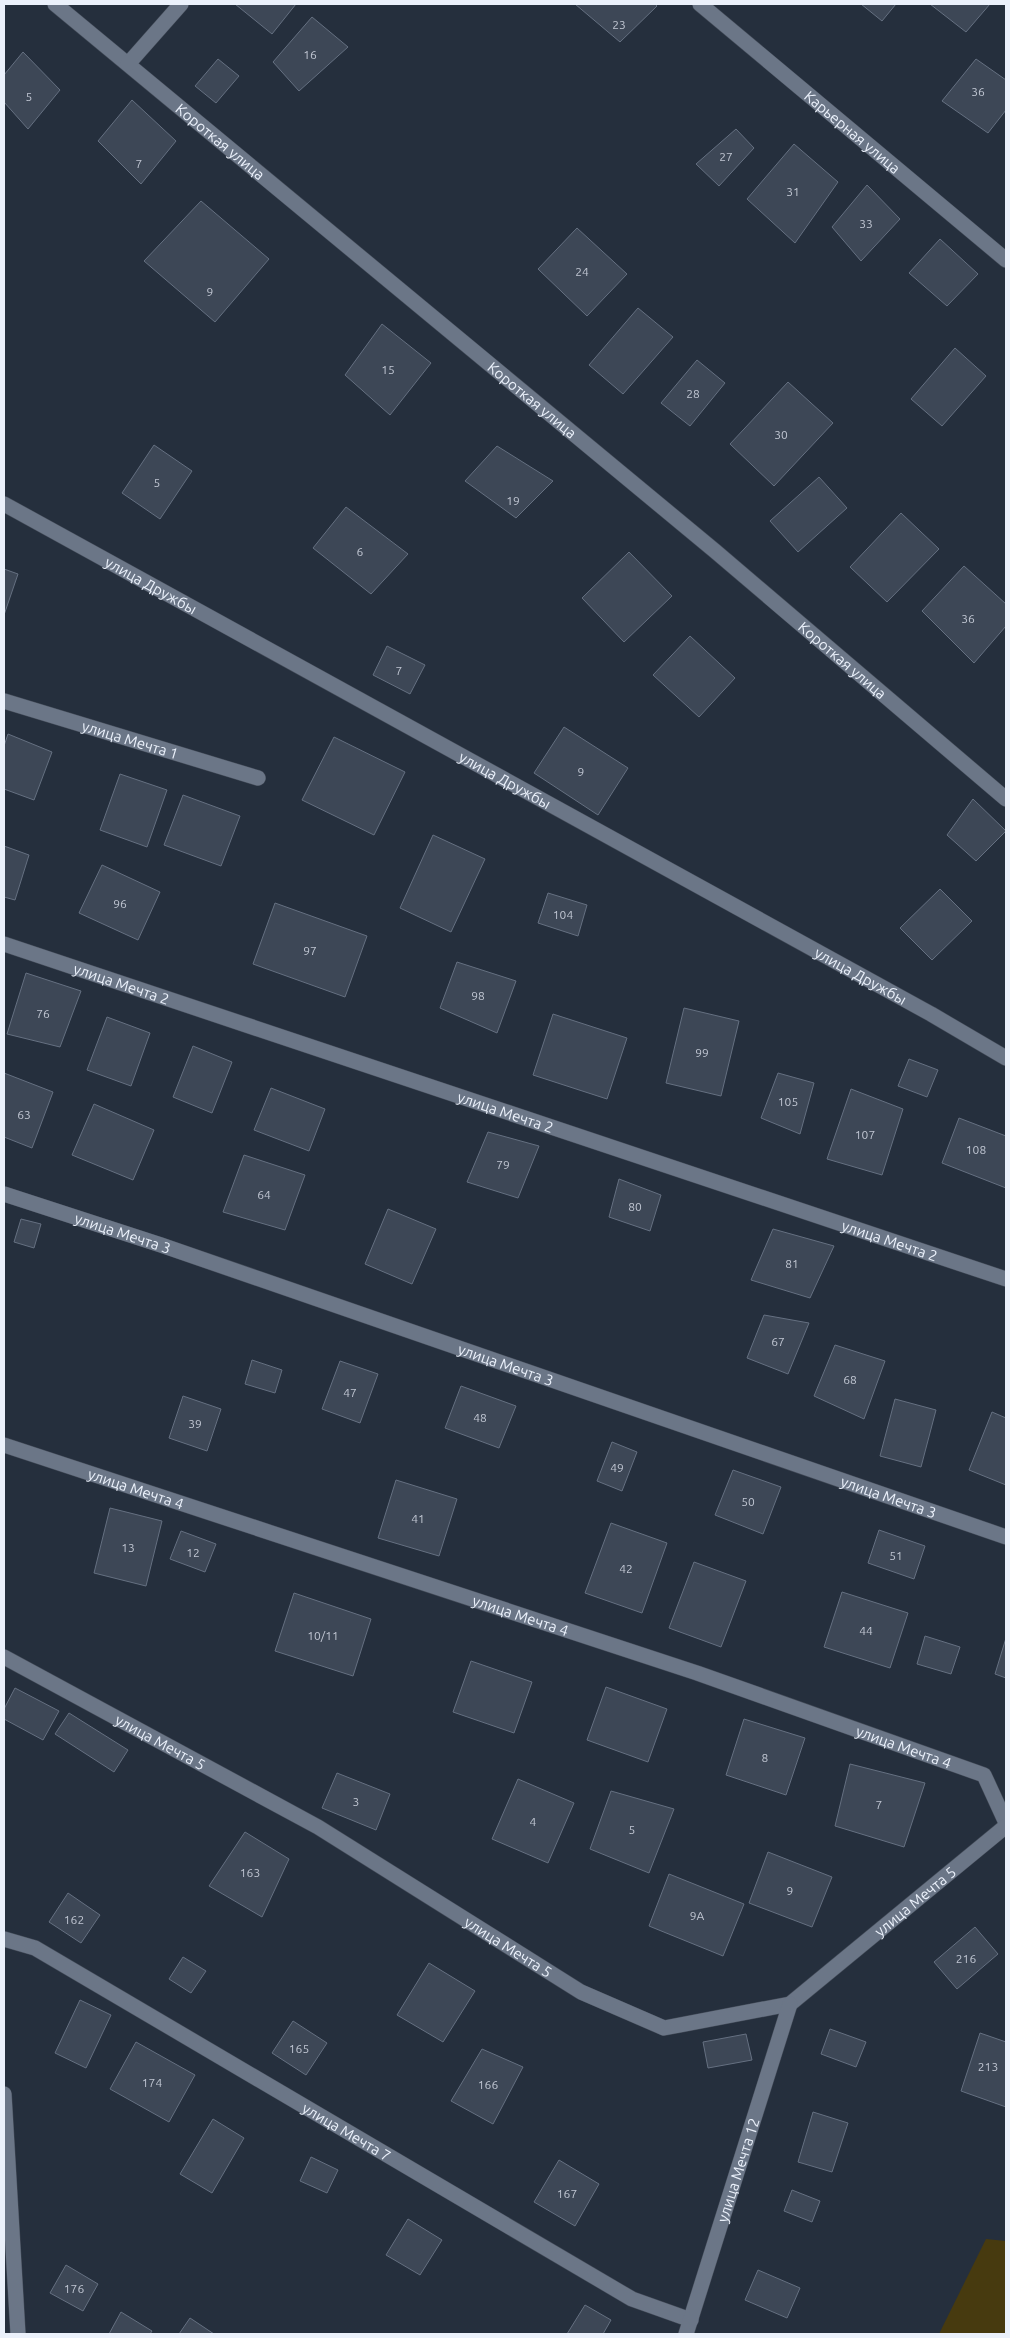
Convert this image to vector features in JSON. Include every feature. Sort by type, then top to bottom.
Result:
[{"type":"street","name":"Короткая улица","points":[[55,4],[715,551],[1006,799]]},
{"type":"street","points":[[128,64],[181,4]]},
{"type":"street","name":"Карьерная улица","points":[[700,4],[1006,260]]},
{"type":"street","name":"улица Дружбы","points":[[4,504],[923,1009],[1006,1058]]},
{"type":"street","name":"улица Мечта 1","points":[[4,701],[258,778]]},
{"type":"street","name":"улица Мечта 2","points":[[4,944],[1006,1279]]},
{"type":"street","name":"улица Мечта 3","points":[[4,1194],[161,1245],[1006,1538]]},
{"type":"street","name":"улица Мечта 4","points":[[4,1445],[697,1673],[984,1775],[1006,1825]]},
{"type":"street","name":"улица Мечта 5","points":[[4,1657],[318,1827],[589,1995],[664,2028],[790,2004],[1006,1825]]},
{"type":"street","name":"улица Мечта 7","points":[[4,1939],[35,1948],[632,2299],[689,2327]]},
{"type":"street","name":"улица Мечта 12","points":[[689,2327],[790,2004]]},
{"type":"street","points":[[4,2094],[18,2334]]},
{"type":"shaded area","points":[[986,2239],[1006,2241],[1006,2334],[939,2334]]},
{"type":"building","points":[[235,4],[296,4],[272,34]]},
{"type":"building","points":[[575,4],[655,4],[657,6],[620,42]]},
{"type":"building","points":[[861,4],[896,4],[882,21]]},
{"type":"building","points":[[930,4],[990,4],[966,32]]},
{"type":"building","points":[[312,17],[348,47],[299,91],[273,62]]},
{"type":"building","points":[[23,52],[60,90],[28,129],[4,102],[4,75]]},
{"type":"building","points":[[218,59],[239,76],[216,103],[195,86]]},
{"type":"building","points":[[976,59],[1006,80],[1006,110],[988,133],[942,101]]},
{"type":"building","points":[[132,100],[176,141],[141,184],[98,141]]},
{"type":"building","points":[[736,129],[754,148],[719,186],[696,164]]},
{"type":"building","points":[[794,144],[838,182],[795,243],[747,199]]},
{"type":"building","points":[[867,185],[900,219],[861,261],[832,227]]},
{"type":"building","points":[[201,201],[269,259],[215,322],[144,261]]},
{"type":"building","points":[[577,228],[627,274],[587,316],[538,269]]},
{"type":"building","points":[[940,239],[978,274],[947,306],[909,273]]},
{"type":"building","points":[[638,308],[673,337],[623,394],[589,365]]},
{"type":"building","points":[[382,324],[431,363],[390,415],[345,375]]},
{"type":"building","points":[[955,348],[986,376],[942,426],[911,399]]},
{"type":"building","points":[[697,360],[725,383],[690,426],[661,403]]},
{"type":"building","points":[[788,382],[833,423],[774,486],[730,444]]},
{"type":"building","points":[[154,445],[192,471],[160,519],[122,493]]},
{"type":"building","points":[[497,446],[553,481],[516,518],[465,481]]},
{"type":"building","points":[[819,477],[847,508],[798,552],[770,521]]},
{"type":"building","points":[[346,507],[408,554],[371,594],[313,548]]},
{"type":"building","points":[[901,513],[939,549],[887,602],[850,567]]},
{"type":"building","points":[[629,552],[672,596],[624,642],[582,598]]},
{"type":"building","points":[[964,566],[1006,604],[1006,626],[974,663],[922,611]]},
{"type":"building","points":[[4,569],[18,574],[4,615]]},
{"type":"building","points":[[690,636],[735,678],[699,717],[653,675]]},
{"type":"building","points":[[387,646],[425,665],[410,694],[373,675]]},
{"type":"building","points":[[564,727],[628,768],[598,815],[534,773]]},
{"type":"building","points":[[8,734],[52,752],[34,800],[4,789],[4,746]]},
{"type":"building","points":[[334,737],[405,772],[374,835],[302,800]]},
{"type":"building","points":[[120,774],[167,790],[147,847],[100,830]]},
{"type":"building","points":[[183,795],[240,816],[221,866],[164,845]]},
{"type":"building","points":[[973,799],[1006,831],[976,861],[947,835]]},
{"type":"building","points":[[433,835],[485,859],[451,932],[400,908]]},
{"type":"building","points":[[4,846],[29,855],[15,900],[4,897]]},
{"type":"building","points":[[102,865],[160,892],[138,940],[79,913]]},
{"type":"building","points":[[940,889],[972,921],[932,960],[900,928]]},
{"type":"building","points":[[548,893],[587,905],[578,936],[538,923]]},
{"type":"building","points":[[275,903],[367,936],[345,997],[253,964]]},
{"type":"building","points":[[457,962],[516,981],[497,1033],[440,1008]]},
{"type":"building","points":[[26,973],[81,991],[60,1047],[7,1034]]},
{"type":"building","points":[[684,1008],[739,1021],[721,1096],[666,1083]]},
{"type":"building","points":[[553,1014],[627,1038],[607,1099],[533,1075]]},
{"type":"building","points":[[107,1017],[150,1033],[131,1086],[87,1070]]},
{"type":"building","points":[[193,1046],[232,1062],[212,1113],[173,1097]]},
{"type":"building","points":[[909,1059],[938,1070],[927,1097],[898,1086]]},
{"type":"building","points":[[4,1073],[53,1092],[32,1148],[4,1137]]},
{"type":"building","points":[[778,1073],[814,1083],[800,1134],[761,1118]]},
{"type":"building","points":[[271,1088],[325,1109],[309,1151],[254,1130]]},
{"type":"building","points":[[851,1089],[903,1109],[882,1175],[827,1159]]},
{"type":"building","points":[[94,1104],[154,1130],[133,1180],[72,1155]]},
{"type":"building","points":[[959,1118],[1006,1136],[1006,1188],[942,1163]]},
{"type":"building","points":[[488,1132],[539,1146],[518,1198],[467,1182]]},
{"type":"building","points":[[244,1155],[305,1175],[285,1230],[223,1212]]},
{"type":"building","points":[[619,1179],[661,1195],[650,1231],[609,1217]]},
{"type":"building","points":[[388,1209],[436,1229],[412,1284],[365,1264]]},
{"type":"building","points":[[21,1219],[41,1224],[34,1248],[14,1242]]},
{"type":"building","points":[[773,1229],[834,1246],[810,1298],[751,1280]]},
{"type":"building","points":[[764,1315],[809,1323],[788,1374],[747,1358]]},
{"type":"building","points":[[835,1345],[885,1361],[864,1419],[814,1396]]},
{"type":"building","points":[[252,1360],[282,1370],[275,1393],[245,1384]]},
{"type":"building","points":[[340,1361],[378,1374],[360,1423],[322,1409]]},
{"type":"building","points":[[461,1386],[516,1406],[499,1448],[445,1428]]},
{"type":"building","points":[[183,1396],[221,1409],[207,1451],[169,1438]]},
{"type":"building","points":[[895,1399],[936,1410],[921,1467],[880,1456]]},
{"type":"building","points":[[992,1412],[1006,1418],[1006,1485],[969,1470]]},
{"type":"building","points":[[612,1442],[637,1452],[622,1491],[597,1481]]},
{"type":"building","points":[[733,1470],[781,1487],[763,1534],[715,1515]]},
{"type":"building","points":[[396,1480],[457,1499],[439,1556],[378,1538]]},
{"type":"building","points":[[110,1508],[162,1521],[146,1586],[94,1573]]},
{"type":"building","points":[[611,1523],[667,1543],[642,1613],[585,1593]]},
{"type":"building","points":[[879,1530],[925,1546],[914,1579],[868,1563]]},
{"type":"building","points":[[181,1531],[216,1544],[205,1572],[170,1559]]},
{"type":"building","points":[[694,1562],[746,1581],[721,1647],[669,1628]]},
{"type":"building","points":[[842,1592],[908,1613],[890,1668],[824,1647]]},
{"type":"building","points":[[294,1593],[371,1619],[353,1676],[275,1651]]},
{"type":"building","points":[[925,1636],[960,1647],[951,1674],[917,1664]]},
{"type":"building","points":[[1006,1638],[1006,1678],[995,1674]]},
{"type":"building","points":[[471,1661],[532,1682],[514,1733],[453,1712]]},
{"type":"building","points":[[606,1687],[667,1709],[648,1762],[587,1740]]},
{"type":"building","points":[[15,1688],[59,1711],[43,1740],[4,1719],[4,1709]]},
{"type":"building","points":[[69,1713],[128,1750],[114,1772],[55,1734]]},
{"type":"building","points":[[744,1719],[805,1738],[786,1795],[726,1775]]},
{"type":"building","points":[[850,1764],[925,1783],[904,1847],[835,1826]]},
{"type":"building","points":[[337,1773],[390,1794],[376,1830],[322,1808]]},
{"type":"building","points":[[518,1779],[574,1803],[548,1863],[492,1839]]},
{"type":"building","points":[[611,1791],[674,1809],[649,1873],[590,1849]]},
{"type":"building","points":[[245,1832],[289,1859],[262,1917],[209,1886]]},
{"type":"building","points":[[768,1852],[832,1877],[812,1927],[749,1903]]},
{"type":"building","points":[[669,1874],[744,1904],[723,1956],[649,1926]]},
{"type":"building","points":[[68,1893],[100,1915],[81,1943],[49,1922]]},
{"type":"building","points":[[975,1927],[998,1954],[957,1989],[934,1962]]},
{"type":"building","points":[[183,1957],[206,1971],[191,1993],[169,1979]]},
{"type":"building","points":[[429,1963],[475,1991],[443,2042],[397,2015]]},
{"type":"building","points":[[80,2000],[111,2015],[86,2068],[55,2053]]},
{"type":"building","points":[[293,2021],[327,2043],[306,2075],[272,2053]]},
{"type":"building","points":[[830,2029],[866,2042],[856,2067],[821,2054]]},
{"type":"building","points":[[980,2033],[1006,2042],[1006,2107],[961,2091]]},
{"type":"building","points":[[746,2034],[752,2060],[708,2068],[703,2042]]},
{"type":"building","points":[[136,2042],[195,2075],[169,2122],[110,2089]]},
{"type":"building","points":[[482,2049],[523,2067],[493,2124],[451,2101]]},
{"type":"building","points":[[813,2112],[848,2123],[832,2172],[798,2162]]},
{"type":"building","points":[[213,2119],[244,2138],[212,2193],[180,2174]]},
{"type":"building","points":[[311,2157],[338,2170],[327,2193],[300,2181]]},
{"type":"building","points":[[559,2160],[599,2184],[575,2226],[534,2202]]},
{"type":"building","points":[[792,2190],[820,2201],[812,2222],[784,2211]]},
{"type":"building","points":[[408,2219],[442,2240],[420,2275],[386,2255]]},
{"type":"building","points":[[66,2265],[98,2284],[83,2311],[50,2293]]},
{"type":"building","points":[[758,2270],[800,2288],[787,2318],[745,2300]]},
{"type":"building","points":[[585,2305],[611,2320],[603,2334],[567,2334]]},
{"type":"building","points":[[121,2312],[152,2331],[150,2334],[109,2334]]},
{"type":"building","points":[[190,2318],[214,2334],[179,2334]]}]
